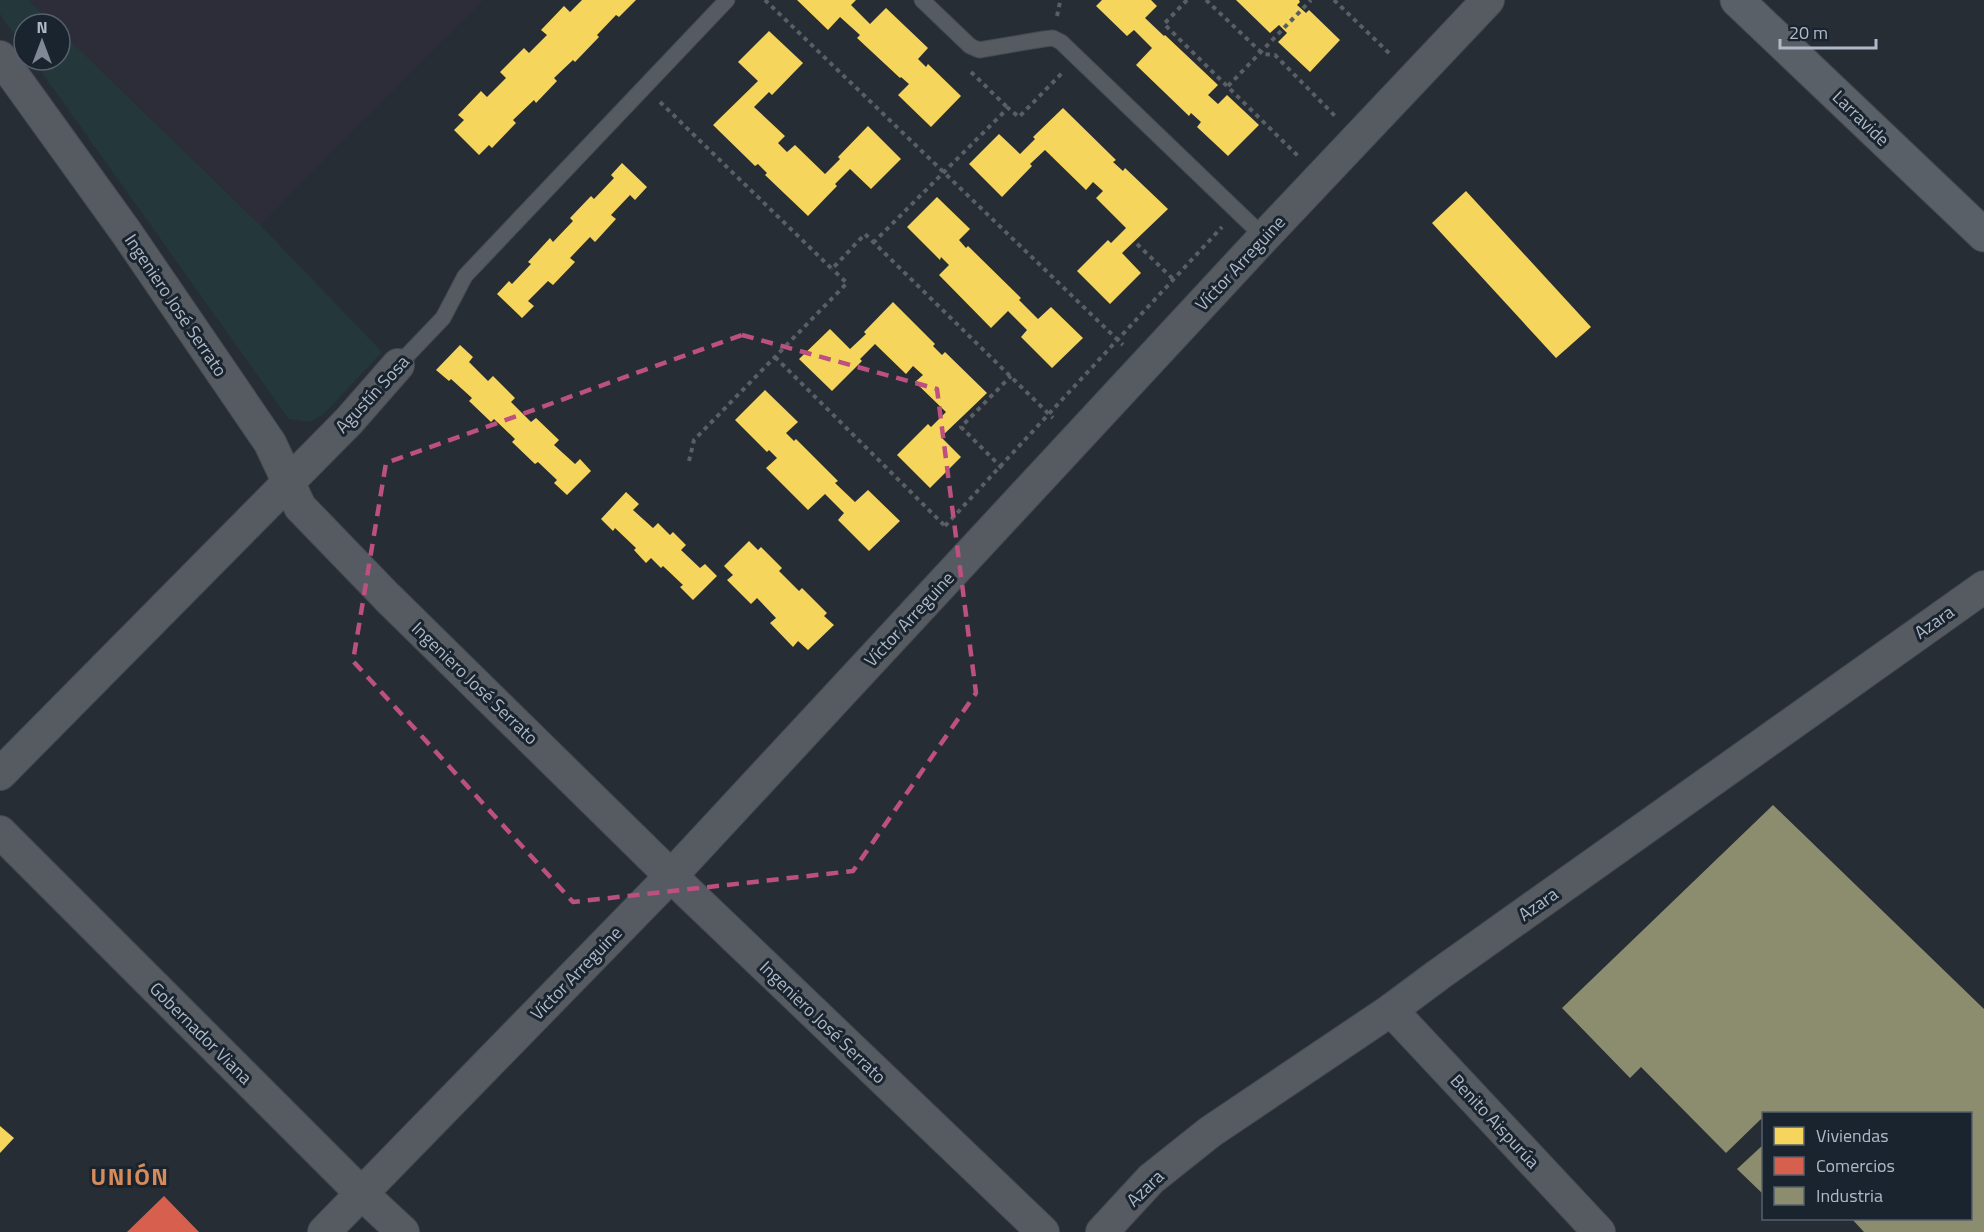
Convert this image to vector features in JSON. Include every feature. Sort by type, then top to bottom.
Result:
[{"type":"street","name":"Víctor Arreguine","points":[[324,1232],[671,876],[1264,237],[1488,0]]},
{"type":"street","name":"Larravide","points":[[1737,0],[1984,236]]},
{"type":"street","name":"Ingeniero José Serrato","points":[[0,57],[126,232],[270,443],[300,507],[379,589],[671,876],[1043,1232]]},
{"type":"street","name":"Agustín Sosa","points":[[0,774],[349,421],[398,365]]},
{"type":"street","name":"Azara","points":[[1102,1232],[1151,1179],[1210,1132],[1391,1010],[1984,586]]},
{"type":"street","name":"Gobernador Viana","points":[[0,832],[361,1193],[403,1232]]},
{"type":"street","name":"Benito Aispurúa","points":[[1391,1010],[1599,1232]]},
{"type":"lane","name":"Agustín Sosa","points":[[398,365],[443,318],[465,276],[727,0]]},
{"type":"lane","points":[[922,0],[970,46],[979,50],[1053,38],[1061,42],[1264,237]]},
{"type":"path","points":[[765,0],[1145,365]]},
{"type":"path","points":[[1186,0],[1164,24],[1320,178]]},
{"type":"path","points":[[1206,0],[1263,54],[1275,56],[1356,139]]},
{"type":"path","points":[[1228,86],[1311,0]]},
{"type":"path","points":[[1334,0],[1414,77]]},
{"type":"path","points":[[873,243],[1008,108],[1019,117],[1077,57]]},
{"type":"path","points":[[644,87],[847,283],[694,440],[689,461]]},
{"type":"path","points":[[945,526],[1237,211]]},
{"type":"path","points":[[832,268],[865,234],[1076,440]]},
{"type":"path","points":[[1137,244],[1202,304]]},
{"type":"path","points":[[775,357],[971,552]]},
{"type":"path","points":[[1011,376],[961,427],[1026,493]]},
{"type":"highlighted area","points":[[742,335],[937,389],[976,693],[853,871],[573,902],[353,661],[386,463]]},
{"type":"shaded area","points":[[0,0],[28,0],[40,12],[12,12],[12,31],[0,14]]},
{"type":"shaded area","points":[[28,0],[484,0],[260,225],[72,43],[72,12],[40,12]]},
{"type":"shaded area","points":[[72,43],[260,225],[382,352],[324,414],[310,422],[289,419],[42,72],[72,72]]},
{"type":"building: Viviendas","points":[[582,0],[636,0],[619,17],[616,15],[575,62],[573,60],[554,78],[557,81],[536,103],[534,100],[513,120],[516,123],[492,148],[489,145],[479,155],[454,130],[464,120],[458,115],[481,91],[487,97],[506,78],[500,72],[524,48],[529,53],[547,35],[541,30],[564,6],[570,12]]},
{"type":"building: Viviendas","points":[[797,0],[856,0],[851,5],[870,24],[886,8],[928,48],[918,59],[926,67],[928,64],[961,96],[931,127],[898,95],[909,84],[857,38],[860,35],[840,17],[828,30]]},
{"type":"building: Viviendas","points":[[1102,0],[1151,0],[1157,6],[1145,18],[1218,85],[1208,95],[1218,104],[1227,95],[1259,125],[1228,156],[1197,127],[1201,122],[1191,113],[1189,116],[1136,65],[1152,48],[1134,30],[1127,36],[1096,6]]},
{"type":"building: Viviendas","points":[[1236,0],[1299,0],[1297,5],[1306,13],[1309,10],[1340,40],[1310,72],[1278,42],[1287,33],[1279,25],[1270,33]]},
{"type":"building: Viviendas","points":[[769,31],[803,63],[772,95],[769,92],[754,107],[785,136],[778,143],[787,152],[795,145],[825,174],[868,126],[901,159],[871,189],[850,169],[808,216],[765,175],[767,173],[758,164],[755,166],[713,125],[758,81],[738,62]]},
{"type":"building: Viviendas","points":[[1063,108],[1116,160],[1113,162],[1123,171],[1125,168],[1168,209],[1122,253],[1141,273],[1110,304],[1077,271],[1108,240],[1111,243],[1126,228],[1096,198],[1103,191],[1093,182],[1086,190],[1045,150],[1002,197],[969,164],[999,134],[1020,154],[1035,139],[1033,137]]},
{"type":"building: Viviendas","points":[[622,163],[647,187],[635,200],[630,195],[611,215],[616,219],[595,242],[590,237],[570,258],[575,262],[553,285],[548,281],[528,301],[534,306],[522,318],[497,294],[509,281],[512,284],[531,264],[528,262],[550,238],[553,242],[573,221],[570,218],[591,196],[594,199],[614,178],[611,175]]},
{"type":"building: Viviendas","points":[[1466,191],[1591,327],[1556,358],[1432,223]]},
{"type":"building: Viviendas","points":[[937,197],[970,229],[959,240],[1021,298],[1019,300],[1038,319],[1051,307],[1083,338],[1052,368],[1021,337],[1027,330],[1008,311],[991,328],[939,275],[949,265],[941,257],[940,260],[907,227]]},
{"type":"building: Viviendas","points":[[893,302],[935,344],[933,346],[942,355],[945,352],[987,393],[941,437],[961,457],[930,488],[897,455],[928,424],[931,427],[946,412],[915,382],[923,375],[913,366],[906,374],[875,344],[860,359],[862,361],[832,391],[799,359],[830,329],[850,349]]},
{"type":"building: Viviendas","points":[[460,345],[473,357],[469,362],[488,381],[493,376],[515,398],[511,402],[531,422],[536,418],[559,440],[554,445],[575,464],[580,459],[591,471],[567,495],[554,483],[557,480],[538,462],[535,464],[512,442],[515,439],[494,419],[491,422],[469,401],[472,398],[451,379],[449,381],[436,370]]},
{"type":"building: Viviendas","points":[[765,390],[798,422],[786,433],[794,441],[796,439],[838,481],[835,483],[855,502],[868,490],[900,521],[869,551],[838,520],[844,513],[825,494],[808,510],[766,468],[777,458],[769,450],[767,452],[735,420]]},
{"type":"building: Viviendas","points":[[626,492],[639,504],[633,510],[653,528],[658,523],[670,535],[673,532],[686,545],[681,550],[700,568],[705,564],[717,576],[693,600],[680,587],[683,585],[663,566],[661,568],[651,558],[646,563],[634,550],[636,548],[615,528],[613,531],[601,519]]},
{"type":"building: Viviendas","points":[[749,541],[758,550],[761,547],[782,568],[779,571],[799,591],[802,588],[827,613],[824,616],[834,625],[808,650],[798,641],[793,647],[770,623],[776,618],[757,598],[751,604],[727,580],[733,575],[724,566]]},
{"type":"building: Viviendas","points":[[0,1126],[14,1138],[0,1153]]},
{"type":"building: Comercios","points":[[164,1196],[199,1232],[127,1232]]},
{"type":"building: Industria","points":[[1773,805],[1984,1009],[1984,1232],[1864,1232],[1853,1220],[1972,1220],[1972,1112],[1762,1112],[1762,1120],[1726,1153],[1641,1067],[1630,1078],[1562,1008]]},
{"type":"building: Industria","points":[[1762,1146],[1762,1193],[1737,1169]]},
{"type":"district","name":"UNIÓN","points":[[130,1176]]}]
